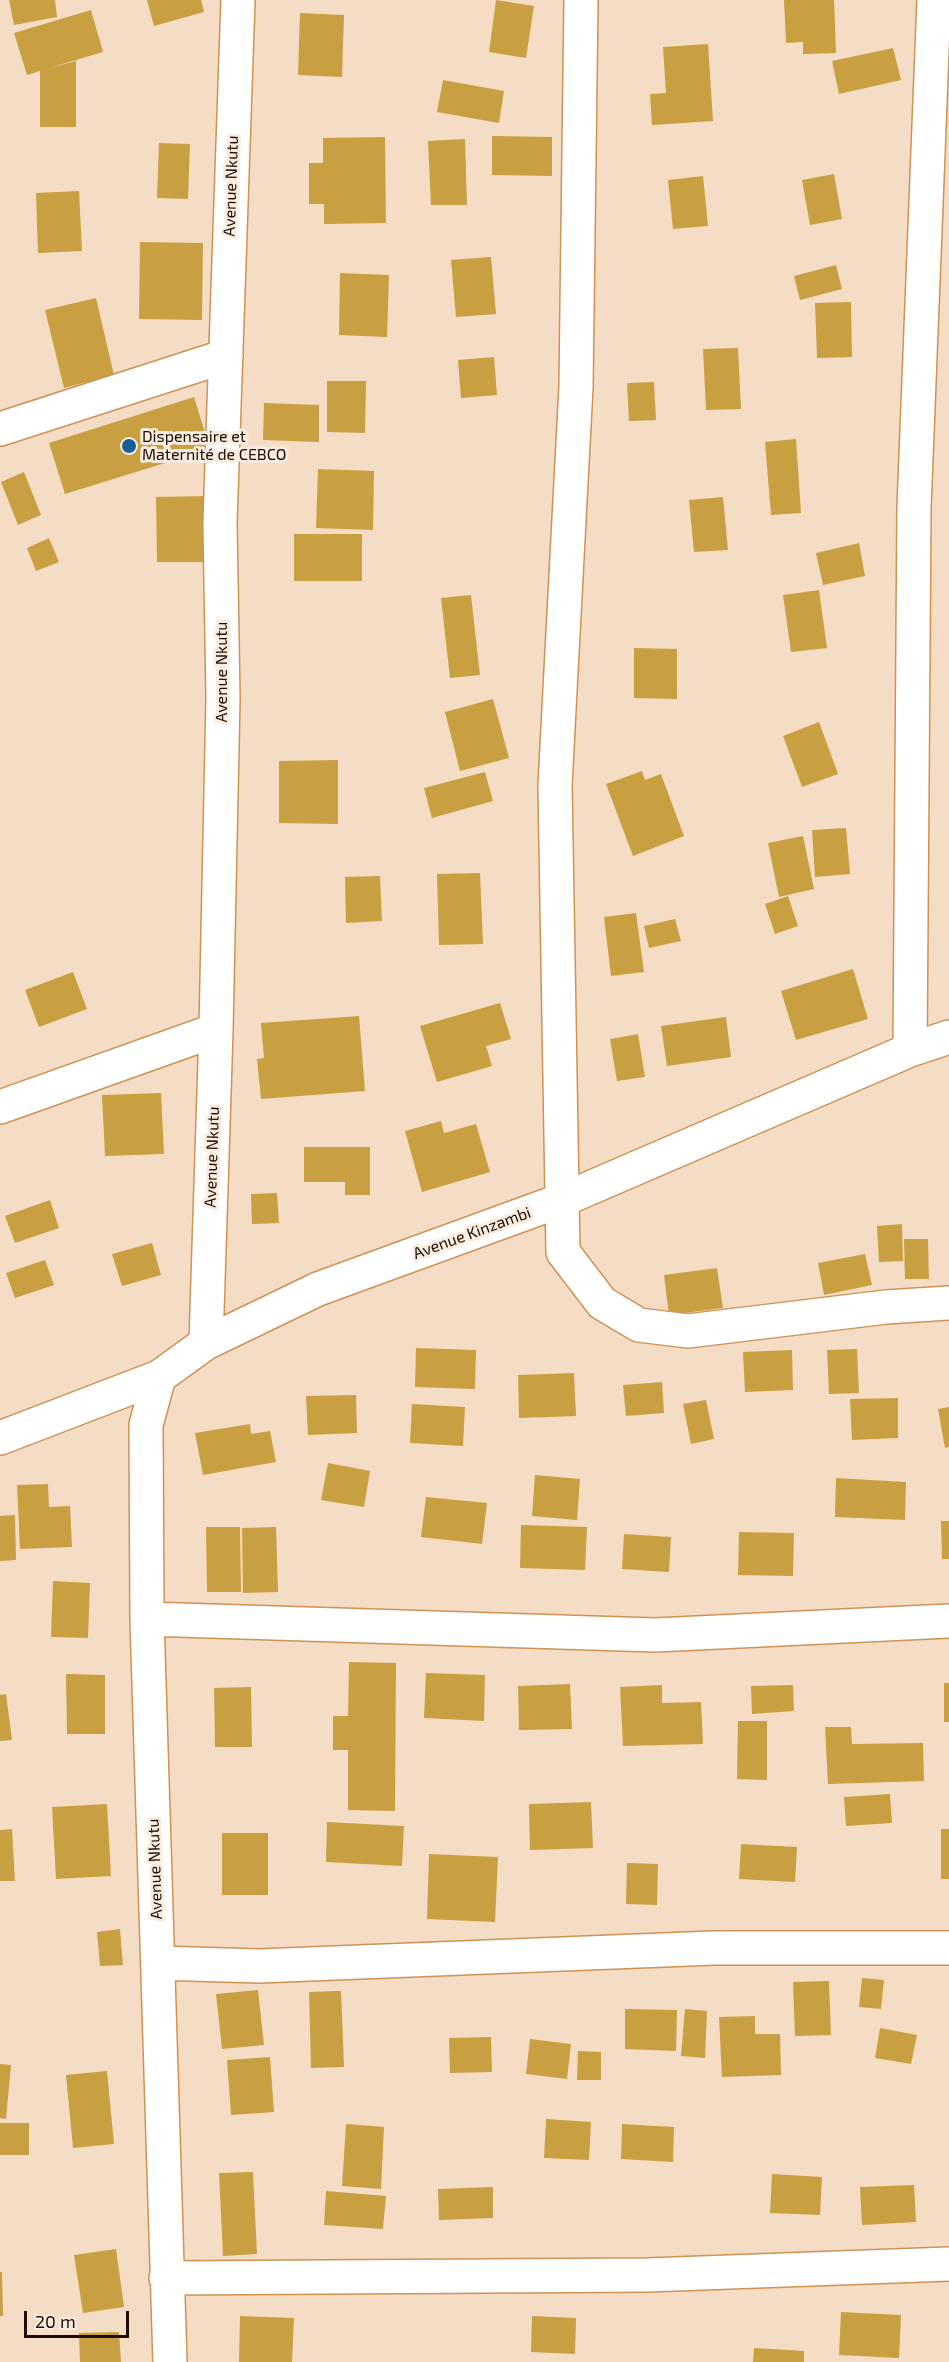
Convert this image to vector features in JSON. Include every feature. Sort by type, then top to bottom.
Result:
[{"type":"street","name":"Avenue Nkutu","points":[[206,1343],[223,698],[220,522],[237,0]]},
{"type":"street","points":[[581,0],[576,387],[555,785],[563,1252],[602,1303],[639,1325],[688,1331],[886,1307],[949,1303]]},
{"type":"street","points":[[910,1050],[914,508],[934,0]]},
{"type":"street","points":[[0,429],[226,356]]},
{"type":"street","points":[[0,1107],[216,1030]]},
{"type":"street","name":"Avenue Kinzambi","points":[[0,1438],[159,1377],[206,1343],[318,1289],[562,1200],[910,1050],[949,1037]]},
{"type":"street","name":"Avenue Nkutu","points":[[159,1377],[146,1425],[147,1618],[170,2362]]},
{"type":"street","points":[[147,1618],[655,1635],[949,1621]]},
{"type":"street","points":[[158,1963],[259,1966],[714,1948],[949,1948]]},
{"type":"street","points":[[166,2278],[647,2275],[949,2264]]},
{"type":"building","points":[[9,0],[55,0],[57,17],[14,25]]},
{"type":"building","points":[[147,0],[201,0],[204,12],[154,26]]},
{"type":"building","points":[[496,0],[534,6],[526,58],[489,52]]},
{"type":"building","points":[[784,0],[834,0],[836,53],[803,54],[803,42],[786,43]]},
{"type":"building","points":[[91,10],[103,52],[49,68],[76,61],[76,127],[40,127],[40,71],[27,75],[14,33]]},
{"type":"building","points":[[300,13],[344,15],[342,77],[298,75]]},
{"type":"building","points":[[708,44],[713,121],[652,125],[650,94],[666,93],[663,47]]},
{"type":"building","points":[[893,48],[901,80],[839,94],[832,61]]},
{"type":"building","points":[[443,80],[504,91],[499,123],[437,112]]},
{"type":"building","points":[[492,136],[552,137],[552,176],[492,175]]},
{"type":"building","points":[[385,137],[386,223],[324,224],[324,204],[309,204],[309,163],[323,163],[323,138]]},
{"type":"building","points":[[465,139],[467,205],[431,205],[428,141]]},
{"type":"building","points":[[159,143],[190,144],[188,199],[157,198]]},
{"type":"building","points":[[834,174],[842,219],[810,225],[802,180]]},
{"type":"building","points":[[703,176],[708,226],[673,229],[668,180]]},
{"type":"building","points":[[79,191],[82,251],[38,253],[36,193]]},
{"type":"building","points":[[140,242],[203,243],[202,320],[139,319]]},
{"type":"building","points":[[491,257],[496,314],[456,317],[451,260]]},
{"type":"building","points":[[836,265],[842,289],[800,300],[794,276]]},
{"type":"building","points":[[340,273],[389,275],[387,337],[339,335]]},
{"type":"building","points":[[96,298],[114,375],[64,388],[45,310]]},
{"type":"building","points":[[851,302],[852,357],[817,358],[815,303]]},
{"type":"building","points":[[738,348],[741,409],[706,410],[703,349]]},
{"type":"building","points":[[494,357],[497,395],[461,398],[458,360]]},
{"type":"building","points":[[327,381],[366,381],[365,433],[327,432]]},
{"type":"building","points":[[654,382],[656,420],[629,421],[627,383]]},
{"type":"building","name":"Dispensaire et Maternité de CEBCO","points":[[194,397],[210,449],[65,494],[49,443]]},
{"type":"building","points":[[264,403],[319,405],[319,442],[263,440]]},
{"type":"building","points":[[796,439],[801,513],[771,515],[765,442]]},
{"type":"building","points":[[318,469],[374,471],[373,530],[316,528]]},
{"type":"building","points":[[24,472],[41,515],[18,525],[1,482]]},
{"type":"building","points":[[208,496],[208,562],[157,562],[156,497]]},
{"type":"building","points":[[723,497],[728,550],[694,552],[689,500]]},
{"type":"building","points":[[294,534],[362,534],[362,581],[294,581]]},
{"type":"building","points":[[49,538],[59,562],[36,571],[27,548]]},
{"type":"building","points":[[859,543],[865,576],[823,585],[816,553]]},
{"type":"building","points":[[819,590],[827,648],[791,652],[783,595]]},
{"type":"building","points":[[471,595],[480,675],[450,678],[441,598]]},
{"type":"building","points":[[634,648],[677,649],[677,699],[634,698]]},
{"type":"building","points":[[493,699],[509,758],[460,771],[445,712]]},
{"type":"building","points":[[819,722],[838,774],[802,787],[783,736]]},
{"type":"building","points":[[338,760],[338,824],[279,823],[279,761]]},
{"type":"building","points":[[642,771],[645,780],[661,774],[684,836],[633,856],[606,784]]},
{"type":"building","points":[[485,772],[493,801],[432,818],[424,788]]},
{"type":"building","points":[[846,828],[850,874],[815,877],[812,830]]},
{"type":"building","points":[[803,836],[814,889],[779,897],[768,843]]},
{"type":"building","points":[[480,873],[483,944],[439,945],[437,874]]},
{"type":"building","points":[[380,876],[382,921],[346,923],[345,877]]},
{"type":"building","points":[[788,896],[798,926],[775,934],[765,904]]},
{"type":"building","points":[[636,913],[644,972],[611,976],[604,917]]},
{"type":"building","points":[[675,919],[681,941],[649,948],[644,926]]},
{"type":"building","points":[[853,969],[868,1019],[796,1040],[781,991]]},
{"type":"building","points":[[73,972],[87,1009],[39,1027],[25,990]]},
{"type":"building","points":[[500,1003],[511,1039],[486,1046],[492,1066],[437,1082],[420,1026]]},
{"type":"building","points":[[359,1016],[365,1091],[261,1099],[257,1059],[264,1058],[261,1023]]},
{"type":"building","points":[[726,1017],[731,1057],[667,1066],[661,1026]]},
{"type":"building","points":[[638,1034],[645,1077],[617,1081],[610,1039]]},
{"type":"building","points":[[161,1093],[164,1154],[105,1156],[102,1095]]},
{"type":"building","points":[[441,1121],[444,1133],[476,1124],[490,1172],[422,1192],[405,1131]]},
{"type":"building","points":[[304,1147],[370,1147],[370,1195],[345,1195],[345,1182],[304,1182]]},
{"type":"building","points":[[277,1193],[279,1223],[252,1224],[251,1194]]},
{"type":"building","points":[[50,1200],[59,1228],[15,1243],[5,1216]]},
{"type":"building","points":[[902,1224],[903,1261],[879,1262],[877,1226]]},
{"type":"building","points":[[904,1239],[928,1239],[929,1279],[905,1279]]},
{"type":"building","points":[[152,1243],[161,1275],[122,1286],[112,1254]]},
{"type":"building","points":[[865,1254],[872,1285],[824,1295],[818,1263]]},
{"type":"building","points":[[45,1260],[54,1285],[15,1298],[6,1273]]},
{"type":"building","points":[[717,1268],[723,1308],[669,1315],[664,1275]]},
{"type":"building","points":[[416,1348],[476,1350],[475,1389],[415,1387]]},
{"type":"building","points":[[857,1349],[859,1393],[829,1394],[827,1350]]},
{"type":"building","points":[[792,1350],[793,1390],[745,1392],[743,1352]]},
{"type":"building","points":[[574,1373],[576,1416],[519,1418],[518,1375]]},
{"type":"building","points":[[662,1382],[664,1413],[626,1416],[623,1385]]},
{"type":"building","points":[[356,1395],[357,1433],[308,1435],[306,1396]]},
{"type":"building","points":[[898,1398],[898,1438],[852,1440],[850,1399]]},
{"type":"building","points":[[706,1400],[714,1439],[691,1444],[683,1404]]},
{"type":"building","points":[[412,1404],[465,1407],[463,1446],[410,1443]]},
{"type":"building","points":[[949,1407],[949,1447],[945,1448],[938,1409]]},
{"type":"building","points":[[250,1424],[251,1434],[270,1431],[276,1462],[203,1475],[195,1433]]},
{"type":"building","points":[[328,1463],[370,1471],[364,1507],[321,1500]]},
{"type":"building","points":[[535,1475],[580,1479],[577,1520],[532,1516]]},
{"type":"building","points":[[836,1478],[906,1482],[905,1520],[835,1517]]},
{"type":"building","points":[[48,1484],[49,1507],[70,1506],[72,1547],[20,1549],[17,1485]]},
{"type":"building","points":[[426,1497],[487,1503],[482,1544],[421,1537]]},
{"type":"building","points":[[15,1515],[16,1560],[0,1561],[0,1516]]},
{"type":"building","points":[[941,1521],[949,1521],[949,1559],[942,1559]]},
{"type":"building","points":[[521,1525],[587,1527],[585,1570],[520,1568]]},
{"type":"building","points":[[206,1527],[240,1527],[241,1592],[207,1592]]},
{"type":"building","points":[[276,1527],[278,1592],[243,1593],[242,1528]]},
{"type":"building","points":[[739,1532],[794,1533],[793,1576],[738,1575]]},
{"type":"building","points":[[624,1534],[671,1537],[669,1572],[622,1569]]},
{"type":"building","points":[[53,1581],[90,1583],[88,1638],[51,1637]]},
{"type":"building","points":[[349,1662],[396,1663],[395,1811],[348,1810],[348,1750],[333,1750],[333,1716],[348,1716]]},
{"type":"building","points":[[426,1673],[485,1675],[484,1721],[424,1718]]},
{"type":"building","points":[[66,1674],[105,1675],[105,1734],[67,1734]]},
{"type":"building","points":[[944,1683],[949,1683],[949,1722],[944,1722]]},
{"type":"building","points":[[570,1684],[572,1729],[519,1730],[518,1686]]},
{"type":"building","points":[[662,1685],[662,1703],[701,1702],[703,1744],[623,1746],[620,1687]]},
{"type":"building","points":[[793,1685],[794,1711],[752,1714],[751,1686]]},
{"type":"building","points":[[251,1687],[252,1747],[215,1747],[214,1688]]},
{"type":"building","points":[[6,1694],[12,1740],[0,1741],[0,1695]]},
{"type":"building","points":[[738,1721],[767,1721],[767,1780],[737,1779]]},
{"type":"building","points":[[825,1727],[851,1727],[852,1744],[923,1743],[924,1781],[828,1784]]},
{"type":"building","points":[[890,1794],[892,1823],[846,1826],[844,1797]]},
{"type":"building","points":[[591,1802],[593,1848],[530,1850],[529,1804]]},
{"type":"building","points":[[107,1804],[111,1876],[56,1879],[52,1807]]},
{"type":"building","points":[[327,1822],[404,1826],[402,1866],[326,1862]]},
{"type":"building","points":[[12,1829],[15,1881],[0,1881],[0,1830]]},
{"type":"building","points":[[941,1829],[949,1829],[949,1879],[941,1879]]},
{"type":"building","points":[[222,1833],[268,1833],[268,1895],[222,1895]]},
{"type":"building","points":[[741,1844],[797,1847],[795,1882],[739,1879]]},
{"type":"building","points":[[429,1854],[498,1857],[495,1922],[427,1919]]},
{"type":"building","points":[[627,1863],[658,1864],[657,1905],[626,1904]]},
{"type":"building","points":[[120,1929],[123,1965],[100,1966],[97,1932]]},
{"type":"building","points":[[862,1978],[884,1980],[881,2009],[859,2007]]},
{"type":"building","points":[[829,1981],[831,2035],[795,2036],[793,1982]]},
{"type":"building","points":[[258,1990],[264,2045],[222,2049],[216,1994]]},
{"type":"building","points":[[341,1991],[344,2067],[311,2068],[309,1992]]},
{"type":"building","points":[[625,2009],[677,2010],[676,2051],[625,2049]]},
{"type":"building","points":[[685,2009],[707,2011],[705,2058],[681,2056]]},
{"type":"building","points":[[755,2016],[755,2034],[780,2034],[781,2075],[722,2077],[719,2017]]},
{"type":"building","points":[[880,2028],[917,2035],[911,2064],[875,2058]]},
{"type":"building","points":[[491,2037],[492,2072],[450,2073],[449,2038]]},
{"type":"building","points":[[530,2039],[571,2044],[567,2079],[526,2074]]},
{"type":"building","points":[[578,2051],[601,2052],[601,2080],[577,2080]]},
{"type":"building","points":[[270,2057],[274,2112],[231,2115],[227,2060]]},
{"type":"building","points":[[0,2064],[11,2065],[6,2119],[0,2118]]},
{"type":"building","points":[[107,2071],[114,2144],[73,2148],[66,2075]]},
{"type":"building","points":[[546,2119],[591,2122],[589,2160],[544,2158]]},
{"type":"building","points":[[0,2123],[29,2123],[29,2155],[0,2155]]},
{"type":"building","points":[[346,2124],[384,2127],[381,2189],[342,2186]]},
{"type":"building","points":[[622,2124],[674,2127],[673,2162],[621,2159]]},
{"type":"building","points":[[253,2172],[257,2254],[223,2256],[219,2173]]},
{"type":"building","points":[[772,2174],[822,2177],[820,2215],[770,2213]]},
{"type":"building","points":[[914,2185],[916,2222],[862,2225],[860,2187]]},
{"type":"building","points":[[493,2187],[493,2218],[439,2220],[438,2189]]},
{"type":"building","points":[[326,2191],[386,2196],[383,2229],[324,2225]]},
{"type":"building","points":[[116,2249],[124,2307],[83,2313],[74,2255]]},
{"type":"building","points":[[0,2272],[2,2272],[3,2316],[0,2316]]},
{"type":"building","points":[[841,2312],[901,2315],[899,2358],[839,2355]]},
{"type":"building","points":[[240,2316],[294,2318],[292,2362],[239,2362]]},
{"type":"building","points":[[532,2316],[576,2318],[575,2354],[531,2352]]},
{"type":"building","points":[[119,2332],[121,2362],[80,2362],[79,2333]]},
{"type":"building","points":[[754,2348],[804,2351],[804,2362],[753,2362]]},
{"type":"place","name":"Dispensaire et Maternité de CEBCO","points":[[129,446]]}]
